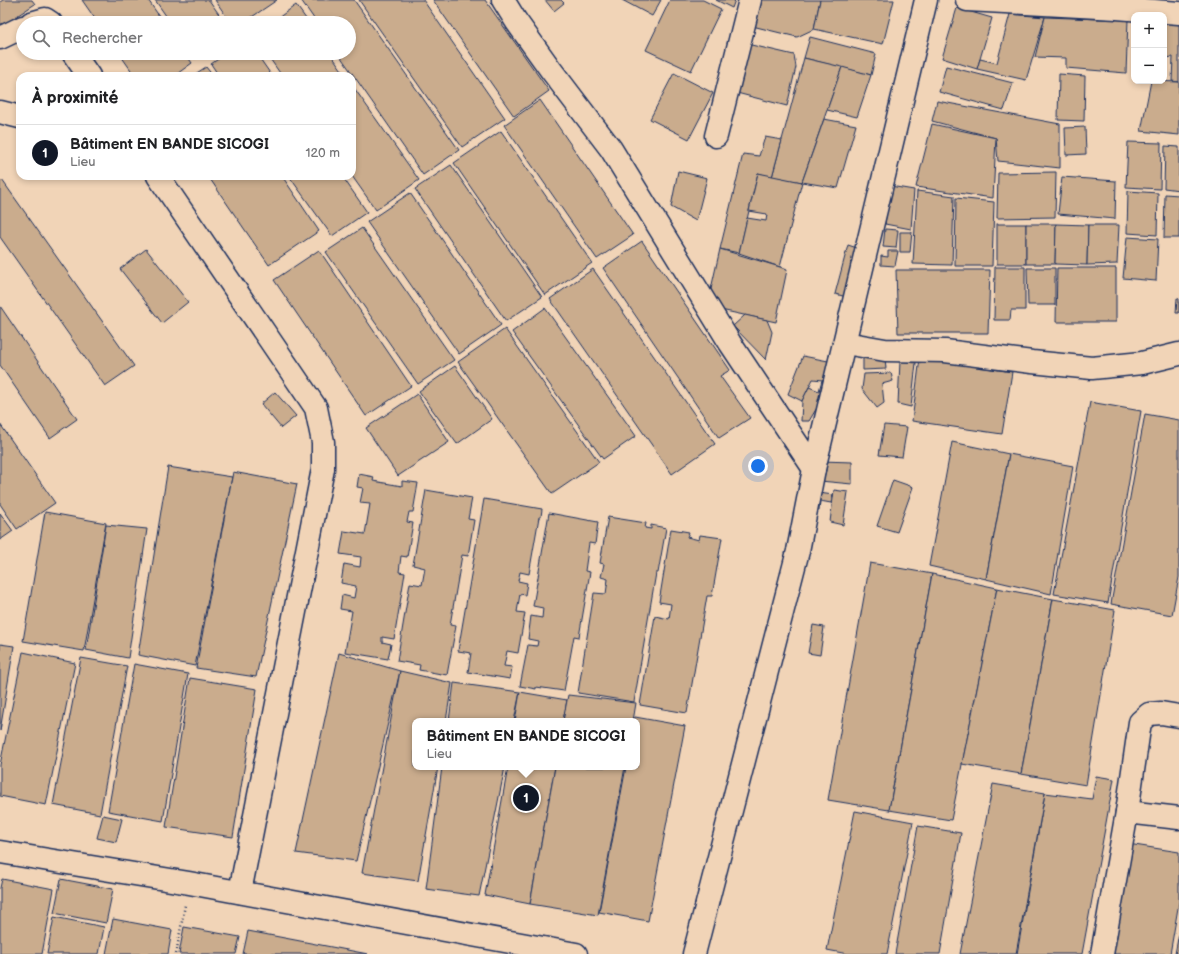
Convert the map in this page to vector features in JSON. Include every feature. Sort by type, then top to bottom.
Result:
[{"type":"street","points":[[503,0],[542,58],[611,149],[730,343],[814,469]]},
{"type":"street","points":[[716,136],[750,0]]},
{"type":"street","points":[[694,954],[798,551],[814,469],[926,0]]},
{"type":"street","points":[[967,0],[1117,4],[1179,13]]},
{"type":"street","points":[[0,38],[16,30]]},
{"type":"street","points":[[78,60],[86,72]]},
{"type":"street","points":[[0,112],[16,116]]},
{"type":"street","points":[[161,180],[316,408],[323,442],[323,469],[240,892]]},
{"type":"street","points":[[845,343],[884,350],[945,351],[1092,368],[1142,363],[1179,354]]},
{"type":"street","points":[[1102,954],[1127,812],[1140,722],[1150,714],[1161,713],[1179,716]]},
{"type":"street","points":[[1127,812],[1179,818]]},
{"type":"street","points":[[0,852],[190,883],[576,954]]},
{"type":"path","points":[[176,954],[190,883]]},
{"type":"building","points":[[3,0],[32,0],[35,4],[0,27],[0,2]]},
{"type":"building","points":[[82,0],[148,0],[159,16],[93,16]]},
{"type":"building","points":[[155,0],[209,0],[220,16],[166,16]]},
{"type":"building","points":[[215,0],[277,0],[253,16],[226,16]]},
{"type":"building","points":[[301,0],[354,0],[459,150],[423,175],[356,79],[356,72],[351,72],[343,60],[356,60],[356,16],[312,16]]},
{"type":"building","points":[[359,0],[423,0],[505,118],[462,147]]},
{"type":"building","points":[[433,0],[485,0],[549,91],[514,116]]},
{"type":"building","points":[[545,0],[561,0],[564,3],[554,11]]},
{"type":"building","points":[[622,0],[661,0],[652,16]]},
{"type":"building","points":[[670,0],[703,0],[721,9],[691,71],[646,50]]},
{"type":"building","points":[[716,0],[735,0],[732,8]]},
{"type":"building","points":[[752,0],[820,0],[814,29],[797,37],[744,24]]},
{"type":"building","points":[[820,0],[894,0],[883,44],[814,29]]},
{"type":"building","points":[[296,5],[304,16],[281,16]]},
{"type":"building","points":[[957,8],[992,18],[977,69],[942,58]]},
{"type":"building","points":[[1010,14],[1045,17],[1026,80],[977,69],[980,59],[997,63]]},
{"type":"building","points":[[1045,17],[1128,20],[1126,73],[1066,68],[1066,58],[1035,57]]},
{"type":"building","points":[[1167,23],[1179,24],[1179,82],[1172,81],[1173,57],[1167,58]]},
{"type":"building","points":[[810,37],[876,54],[871,75],[804,58]]},
{"type":"building","points":[[747,44],[794,55],[796,67],[787,106],[733,92]]},
{"type":"building","points":[[804,58],[842,67],[802,182],[772,177]]},
{"type":"building","points":[[124,60],[190,60],[192,63],[180,72],[132,72]]},
{"type":"building","points":[[217,60],[261,60],[269,72],[216,72],[211,64]]},
{"type":"building","points":[[271,60],[335,60],[343,72],[279,72]]},
{"type":"building","points":[[946,66],[1013,83],[1004,110],[939,92]]},
{"type":"building","points":[[206,67],[210,72],[198,72]]},
{"type":"building","points":[[842,67],[871,75],[857,117],[827,110]]},
{"type":"building","points":[[674,73],[713,93],[689,139],[650,119]]},
{"type":"building","points":[[1059,74],[1085,76],[1084,121],[1058,120]]},
{"type":"building","points":[[1167,82],[1179,82],[1179,135],[1141,131],[1150,84],[1167,84]]},
{"type":"building","points":[[356,91],[419,180],[376,210],[355,180]]},
{"type":"building","points":[[540,100],[633,235],[597,259],[504,125]]},
{"type":"building","points":[[937,101],[1060,124],[1060,168],[998,161],[996,138],[932,121]]},
{"type":"building","points":[[824,119],[856,125],[838,188],[802,182]]},
{"type":"building","points":[[932,124],[996,138],[993,198],[916,187]]},
{"type":"building","points":[[1085,127],[1086,154],[1066,155],[1065,128]]},
{"type":"building","points":[[501,131],[592,263],[545,295],[454,163]]},
{"type":"building","points":[[765,137],[782,140],[772,177],[758,173],[739,253],[720,249],[743,154],[759,156]]},
{"type":"building","points":[[1128,142],[1161,143],[1160,189],[1126,187]]},
{"type":"building","points":[[1165,146],[1179,147],[1179,190],[1164,188]]},
{"type":"building","points":[[451,165],[542,297],[506,321],[415,189]]},
{"type":"building","points":[[678,171],[707,178],[696,221],[671,207]]},
{"type":"building","points":[[1056,172],[1055,217],[997,218],[998,173]]},
{"type":"building","points":[[758,173],[802,182],[780,267],[739,253],[747,218],[766,221],[767,214],[749,211]]},
{"type":"building","points":[[1062,177],[1116,181],[1115,219],[1058,214]]},
{"type":"building","points":[[2,180],[134,366],[105,386],[0,237],[0,182]]},
{"type":"building","points":[[211,180],[285,180],[319,231],[269,265]]},
{"type":"building","points":[[292,180],[345,180],[367,212],[332,236]]},
{"type":"building","points":[[890,186],[914,190],[911,229],[885,224]]},
{"type":"building","points":[[917,191],[954,196],[952,265],[913,264]]},
{"type":"building","points":[[1128,191],[1158,193],[1157,235],[1127,233]]},
{"type":"building","points":[[410,193],[501,325],[459,354],[367,222]]},
{"type":"building","points":[[1165,194],[1179,195],[1179,238],[1164,238]]},
{"type":"building","points":[[956,198],[994,202],[992,266],[955,266]]},
{"type":"building","points":[[997,224],[1026,224],[1026,264],[997,264]]},
{"type":"building","points":[[1026,224],[1056,224],[1055,264],[1026,264]]},
{"type":"building","points":[[1056,224],[1088,225],[1087,265],[1055,264]]},
{"type":"building","points":[[1088,225],[1119,225],[1117,264],[1087,265]]},
{"type":"building","points":[[362,228],[454,360],[418,384],[326,252]]},
{"type":"building","points":[[885,229],[898,230],[896,248],[883,247]]},
{"type":"building","points":[[900,232],[912,232],[910,252],[900,252]]},
{"type":"building","points":[[1127,237],[1158,239],[1156,281],[1123,278]]},
{"type":"building","points":[[642,241],[730,370],[720,376],[750,418],[719,438],[603,268]]},
{"type":"building","points":[[848,245],[860,249],[847,297],[835,294]]},
{"type":"building","points":[[146,249],[188,302],[162,323],[120,269]]},
{"type":"building","points":[[720,249],[787,270],[776,322],[707,307]]},
{"type":"building","points":[[319,250],[411,386],[366,416],[274,280]]},
{"type":"building","points":[[888,251],[898,251],[895,266],[881,265],[881,256],[888,257]]},
{"type":"building","points":[[995,267],[1025,267],[1025,310],[1011,310],[1010,320],[994,320]]},
{"type":"building","points":[[1027,268],[1055,268],[1055,305],[1028,305]]},
{"type":"building","points":[[1057,268],[1116,268],[1116,322],[1056,322]]},
{"type":"building","points":[[593,269],[715,444],[672,474],[550,299]]},
{"type":"building","points":[[896,270],[990,270],[988,333],[898,333]]},
{"type":"building","points":[[1177,298],[1179,299],[1179,313],[1176,313]]},
{"type":"building","points":[[0,306],[77,419],[50,438],[0,365]]},
{"type":"building","points":[[545,308],[636,436],[603,459],[512,332]]},
{"type":"building","points":[[745,315],[767,320],[772,332],[766,360],[733,326]]},
{"type":"building","points":[[505,329],[599,462],[552,494],[458,362]]},
{"type":"building","points":[[803,356],[838,363],[833,381],[813,379],[802,401],[788,394]]},
{"type":"building","points":[[863,357],[885,357],[886,369],[863,370]]},
{"type":"building","points":[[920,358],[1012,372],[1002,434],[912,421]]},
{"type":"building","points":[[900,361],[916,363],[911,407],[898,404]]},
{"type":"building","points":[[455,366],[492,419],[457,444],[419,391]]},
{"type":"building","points":[[891,373],[893,381],[882,384],[884,403],[877,408],[862,389],[864,374]]},
{"type":"building","points":[[822,380],[833,381],[809,421],[801,421],[802,401],[809,387],[819,391]]},
{"type":"building","points":[[275,392],[296,416],[281,428],[261,404]]},
{"type":"building","points":[[417,394],[449,442],[398,476],[366,428]]},
{"type":"building","points":[[1090,402],[1141,411],[1108,603],[1054,594]]},
{"type":"building","points":[[1145,414],[1179,420],[1179,577],[1172,615],[1111,604]]},
{"type":"building","points":[[0,424],[55,503],[17,529],[0,504]]},
{"type":"building","points":[[884,425],[907,427],[902,457],[879,455]]},
{"type":"building","points":[[952,442],[1009,454],[986,579],[929,566]]},
{"type":"building","points":[[1009,454],[1073,466],[1051,594],[986,579]]},
{"type":"building","points":[[821,461],[852,462],[852,484],[820,481]]},
{"type":"building","points":[[168,467],[232,477],[195,666],[138,655]]},
{"type":"building","points":[[233,472],[297,484],[256,677],[196,668]]},
{"type":"building","points":[[359,474],[374,477],[373,481],[402,486],[402,481],[418,483],[413,512],[409,512],[407,522],[413,523],[407,557],[401,556],[399,572],[405,573],[394,639],[382,637],[382,642],[391,644],[388,659],[345,652],[352,611],[340,609],[342,595],[354,598],[356,586],[341,583],[344,564],[360,567],[361,557],[340,554],[344,531],[365,534],[370,504],[360,503],[363,488],[357,487]]},
{"type":"building","points":[[893,480],[913,487],[897,532],[877,526]]},
{"type":"building","points":[[426,490],[472,498],[468,519],[474,520],[468,556],[462,555],[450,625],[456,626],[447,675],[419,670],[420,665],[397,661],[410,583],[422,585],[425,568],[413,565]]},
{"type":"building","points":[[834,490],[848,492],[843,525],[830,522]]},
{"type":"building","points":[[812,492],[833,495],[831,503],[820,501],[819,511],[806,509]]},
{"type":"building","points":[[484,499],[542,509],[541,517],[539,517],[529,574],[520,572],[518,581],[527,583],[525,595],[520,594],[517,612],[525,613],[518,653],[507,651],[504,666],[512,667],[510,679],[468,672],[471,653],[458,651]]},
{"type":"building","points":[[45,512],[106,523],[84,651],[23,641]]},
{"type":"building","points":[[0,513],[13,531],[0,540]]},
{"type":"building","points":[[549,513],[598,522],[595,544],[589,543],[585,571],[590,572],[579,637],[574,636],[564,691],[520,686],[528,645],[537,646],[538,641],[528,639],[531,616],[542,618],[543,608],[533,606]]},
{"type":"building","points":[[608,517],[646,523],[645,528],[651,529],[651,525],[666,528],[658,573],[656,573],[634,702],[578,693],[594,593],[606,594],[608,579],[601,577],[604,564],[600,563]]},
{"type":"building","points":[[106,525],[147,529],[128,658],[86,650]]},
{"type":"building","points":[[671,529],[689,532],[687,537],[699,540],[700,535],[722,538],[712,596],[707,596],[687,713],[640,705],[655,616],[669,619],[671,604],[659,602]]},
{"type":"building","points":[[870,563],[932,574],[889,810],[828,800]]},
{"type":"building","points":[[932,574],[997,588],[951,820],[889,810]]},
{"type":"building","points":[[997,588],[1053,599],[1021,774],[962,764]]},
{"type":"building","points":[[1053,599],[1115,610],[1086,785],[1021,774]]},
{"type":"building","points":[[813,625],[824,627],[820,655],[808,653]]},
{"type":"building","points":[[0,644],[14,646],[0,731]]},
{"type":"building","points":[[23,652],[75,663],[46,805],[0,796],[0,765]]},
{"type":"building","points":[[339,653],[400,671],[356,861],[296,853]]},
{"type":"building","points":[[81,658],[127,666],[100,814],[53,805]]},
{"type":"building","points":[[134,664],[188,674],[163,821],[108,811]]},
{"type":"building","points":[[400,671],[452,683],[446,718],[412,718],[412,770],[437,770],[418,881],[362,873]]},
{"type":"building","points":[[190,678],[257,689],[233,837],[166,827]]},
{"type":"building","points":[[454,683],[520,692],[515,718],[449,718]]},
{"type":"building","points":[[520,692],[567,700],[564,718],[516,718]]},
{"type":"building","points":[[568,695],[636,703],[634,718],[564,718]]},
{"type":"building","points":[[635,717],[685,726],[648,921],[599,912],[625,770],[640,770],[640,718]]},
{"type":"building","points":[[442,770],[504,770],[479,896],[426,889]]},
{"type":"building","points":[[507,770],[554,770],[530,904],[485,895]]},
{"type":"building","points":[[554,770],[624,770],[598,915],[530,904]]},
{"type":"building","points":[[1096,776],[1114,779],[1082,954],[1017,954],[1045,793],[1092,799]]},
{"type":"building","points":[[993,784],[1045,793],[1016,954],[960,954]]},
{"type":"building","points":[[855,811],[913,822],[887,954],[848,954],[827,950]]},
{"type":"building","points":[[103,815],[122,819],[116,842],[97,838]]},
{"type":"building","points":[[918,826],[961,833],[940,954],[895,954]]},
{"type":"building","points":[[1128,844],[1179,852],[1179,902],[1170,954],[1108,954]]},
{"type":"building","points":[[2,879],[54,889],[42,954],[0,954],[0,888]]},
{"type":"building","points":[[61,879],[113,889],[106,923],[54,913]]},
{"type":"building","points":[[54,917],[104,927],[99,954],[47,954]]},
{"type":"building","points":[[113,919],[172,930],[168,954],[106,954]]},
{"type":"building","points":[[184,927],[240,937],[236,954],[179,954]]},
{"type":"building","points":[[248,931],[368,954],[243,954]]},
{"type":"building","points":[[1179,933],[1179,954],[1175,954]]},
{"type":"place","name":"Bâtiment EN BANDE SICOGI","points":[[526,798]]}]
